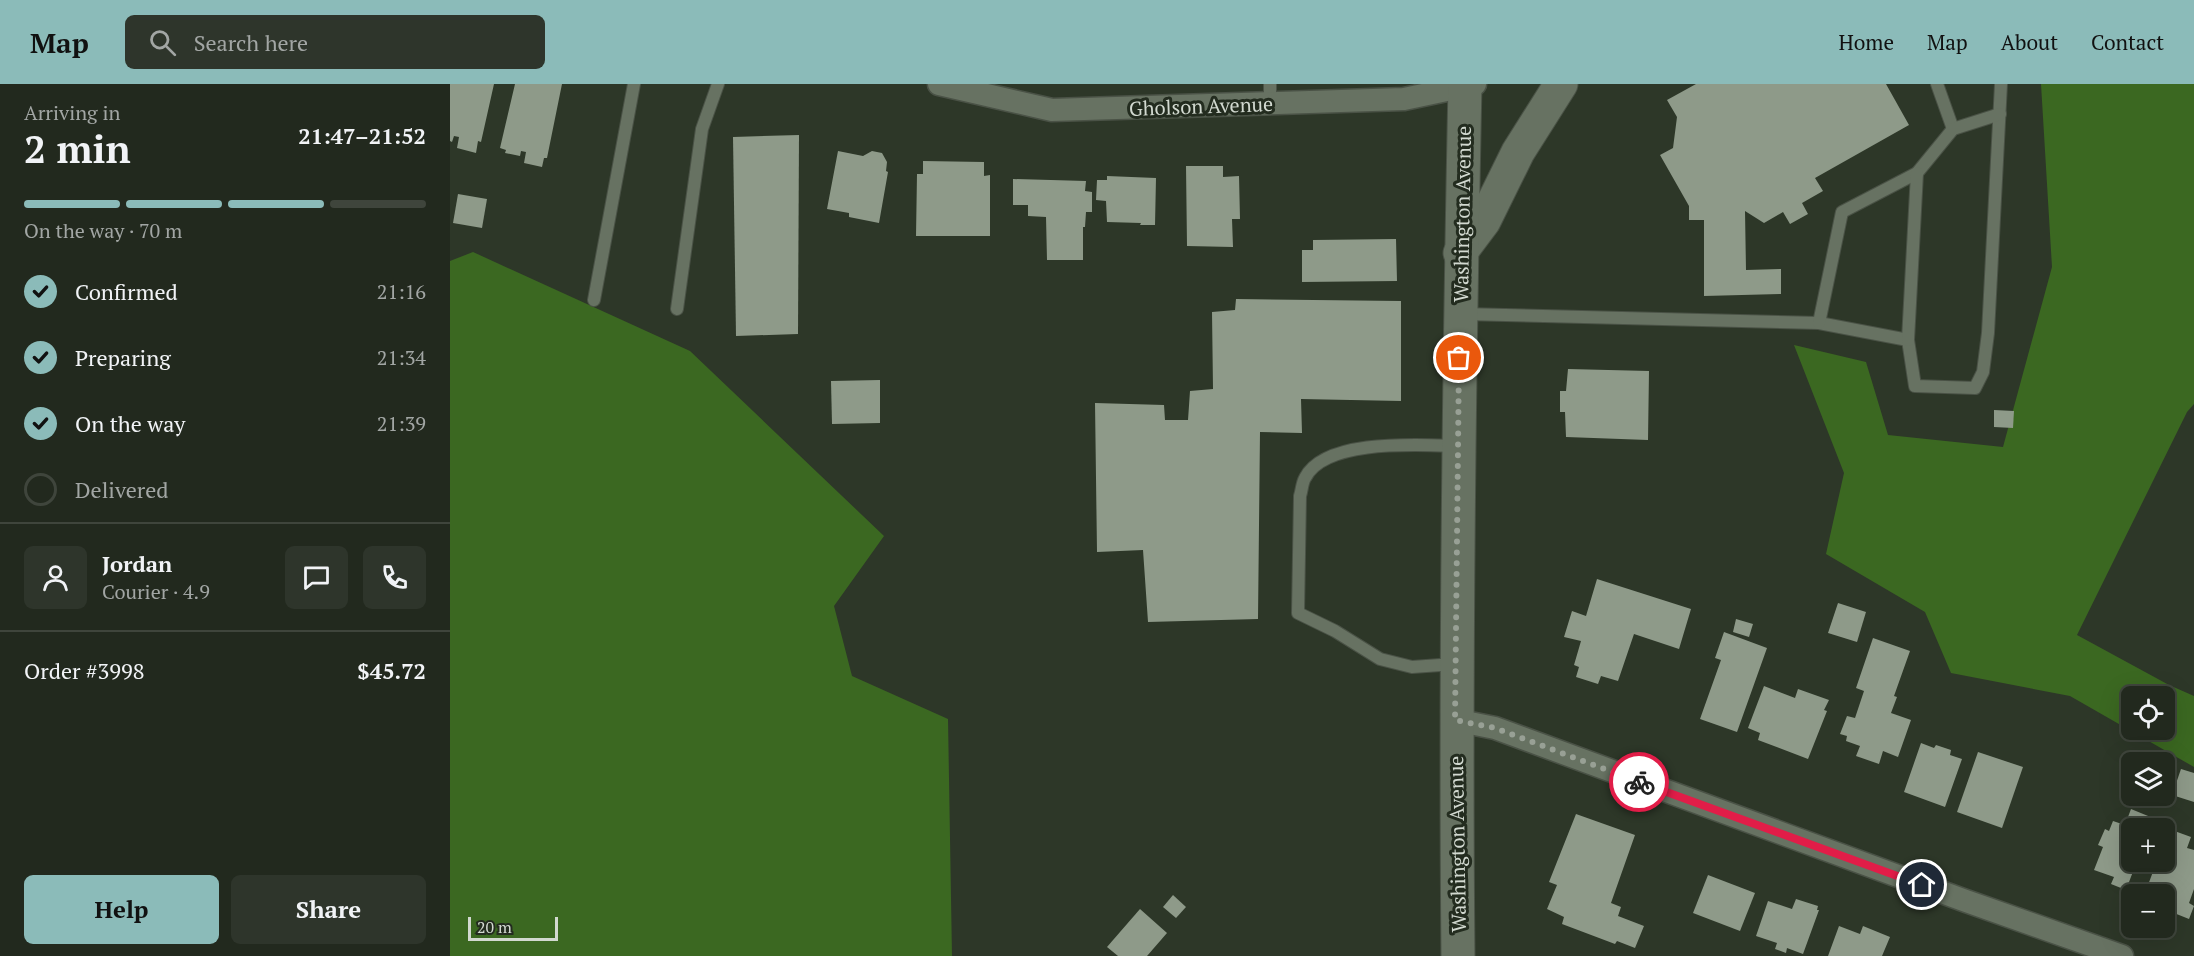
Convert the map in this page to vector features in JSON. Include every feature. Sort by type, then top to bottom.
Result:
[{"type":"street","name":"Gholson Avenue","points":[[939,84],[1052,110],[1270,94],[1404,99],[1469,85]]},
{"type":"street","points":[[1460,253],[1484,221],[1518,152],[1561,84]]},
{"type":"street","name":"Washington Avenue","points":[[1458,956],[1455,720],[1459,314],[1469,85]]},
{"type":"street","points":[[1455,720],[1495,728],[2122,956]]},
{"type":"lane","points":[[594,300],[633,84]]},
{"type":"lane","points":[[677,309],[702,129],[718,84]]},
{"type":"lane","points":[[1937,84],[1953,129]]},
{"type":"lane","points":[[1917,173],[1908,340],[1915,386],[1975,388],[1983,372],[1988,333],[2001,84]]},
{"type":"lane","points":[[1819,323],[1842,212],[1917,173],[1953,129],[2001,114]]},
{"type":"lane","points":[[1459,314],[1819,323],[1908,340]]},
{"type":"lane","points":[[1456,664],[1412,667],[1380,659],[1335,630],[1298,613],[1300,496],[1305,477],[1319,462],[1346,451],[1400,444],[1459,446]]},
{"type":"green space","points":[[2041,84],[2194,84],[2194,404],[2187,412],[2077,635],[2171,686],[2121,686],[2121,725],[2070,696],[1951,673],[1925,612],[1826,554],[1844,473],[1794,345],[1866,362],[1888,435],[2003,447],[2052,267]]},
{"type":"green space","points":[[473,252],[690,351],[884,536],[834,606],[852,676],[948,719],[952,956],[450,956],[450,261]]},
{"type":"green space","points":[[2175,688],[2194,696],[2194,767],[2175,756],[2175,752],[2168,752],[2147,740],[2175,740]]},
{"type":"building","points":[[450,84],[494,84],[481,142],[478,141],[476,153],[457,148],[459,137],[454,136],[452,142],[450,141]]},
{"type":"building","points":[[515,84],[562,84],[547,158],[544,158],[542,167],[524,163],[526,152],[521,151],[520,156],[505,153],[506,150],[500,148]]},
{"type":"building","points":[[1696,84],[1886,84],[1909,125],[1815,178],[1823,191],[1802,203],[1808,214],[1790,224],[1783,212],[1764,223],[1745,211],[1746,270],[1781,269],[1781,294],[1704,296],[1704,220],[1689,220],[1689,206],[1660,155],[1673,148],[1677,117],[1667,100]]},
{"type":"building","points":[[799,135],[798,334],[736,336],[733,137]]},
{"type":"building","points":[[838,151],[863,156],[872,151],[882,153],[887,162],[886,171],[888,172],[879,223],[849,217],[849,213],[827,209]]},
{"type":"building","points":[[923,161],[984,162],[984,176],[990,175],[990,236],[916,236],[917,174],[923,174]]},
{"type":"building","points":[[1186,166],[1223,166],[1223,177],[1239,176],[1240,219],[1232,219],[1233,247],[1187,246]]},
{"type":"building","points":[[1107,176],[1156,178],[1155,225],[1107,222],[1106,201],[1096,200],[1097,180],[1107,180]]},
{"type":"building","points":[[1013,179],[1086,181],[1085,191],[1092,192],[1092,212],[1086,212],[1085,227],[1083,227],[1083,260],[1047,260],[1046,217],[1028,216],[1028,205],[1013,205]]},
{"type":"building","points":[[458,194],[487,199],[482,228],[453,223]]},
{"type":"building","points":[[1396,239],[1397,281],[1302,282],[1302,250],[1313,250],[1313,240]]},
{"type":"building","points":[[1236,299],[1401,301],[1401,401],[1301,399],[1302,433],[1260,432],[1258,619],[1148,622],[1143,550],[1097,552],[1095,403],[1164,405],[1165,420],[1188,420],[1190,391],[1213,389],[1212,312],[1235,310]]},
{"type":"building","points":[[1568,369],[1649,371],[1648,440],[1566,437],[1565,412],[1560,412],[1560,391],[1566,391]]},
{"type":"building","points":[[880,380],[880,423],[832,424],[831,381]]},
{"type":"building","points":[[1994,410],[2014,411],[2013,428],[1994,427]]},
{"type":"building","points":[[1597,579],[1691,609],[1679,649],[1634,634],[1618,681],[1601,676],[1598,684],[1576,677],[1579,667],[1574,665],[1581,641],[1564,637],[1572,611],[1586,616]]},
{"type":"building","points":[[1838,603],[1866,612],[1857,642],[1828,633]]},
{"type":"building","points":[[1736,619],[1753,624],[1749,637],[1733,632]]},
{"type":"building","points":[[1724,632],[1767,648],[1737,732],[1700,719],[1721,660],[1715,658]]},
{"type":"building","points":[[1873,638],[1910,651],[1894,696],[1897,697],[1891,713],[1911,720],[1898,757],[1883,751],[1879,764],[1856,756],[1860,746],[1846,741],[1847,736],[1840,734],[1847,716],[1855,718],[1864,691],[1856,688]]},
{"type":"building","points":[[1764,686],[1795,698],[1798,689],[1829,700],[1824,710],[1827,711],[1808,759],[1758,740],[1760,733],[1748,728]]},
{"type":"building","points":[[1921,743],[1934,748],[1936,745],[1951,750],[1950,755],[1962,759],[1945,807],[1904,792]]},
{"type":"building","points":[[1978,752],[2023,767],[2002,828],[1957,812]]},
{"type":"building","points":[[2181,769],[2194,773],[2194,802],[2175,796],[2175,786]]},
{"type":"building","points":[[2131,809],[2153,818],[2128,818]]},
{"type":"building","points":[[1576,814],[1635,835],[1611,903],[1621,907],[1618,916],[1644,926],[1635,948],[1617,941],[1615,944],[1562,924],[1564,917],[1547,909],[1557,885],[1549,882]]},
{"type":"building","points":[[2113,821],[2121,824],[2121,872],[2133,872],[2128,884],[2121,884],[2121,888],[2111,884],[2114,877],[2094,870],[2103,847],[2098,845],[2105,829],[2109,831]]},
{"type":"building","points":[[2175,831],[2191,837],[2187,848],[2194,850],[2194,889],[2189,903],[2194,906],[2189,919],[2175,913],[2177,906],[2175,905],[2175,884],[2148,884],[2153,872],[2175,872]]},
{"type":"building","points":[[1708,875],[1755,893],[1740,931],[1693,913]]},
{"type":"building","points":[[1173,895],[1186,907],[1176,918],[1163,907]]},
{"type":"building","points":[[1796,899],[1818,906],[1817,910],[1819,910],[1803,954],[1787,948],[1786,953],[1775,949],[1777,943],[1756,936],[1768,901],[1792,909]]},
{"type":"building","points":[[1140,909],[1167,933],[1147,956],[1118,956],[1107,947]]},
{"type":"building","points":[[1839,926],[1860,934],[1863,926],[1890,937],[1882,956],[1828,956]]},
{"type":"way so far","points":[[1459,358],[1455,720],[1495,728],[1639,782]]},
{"type":"route","points":[[1639,782],[1922,885]]}]
